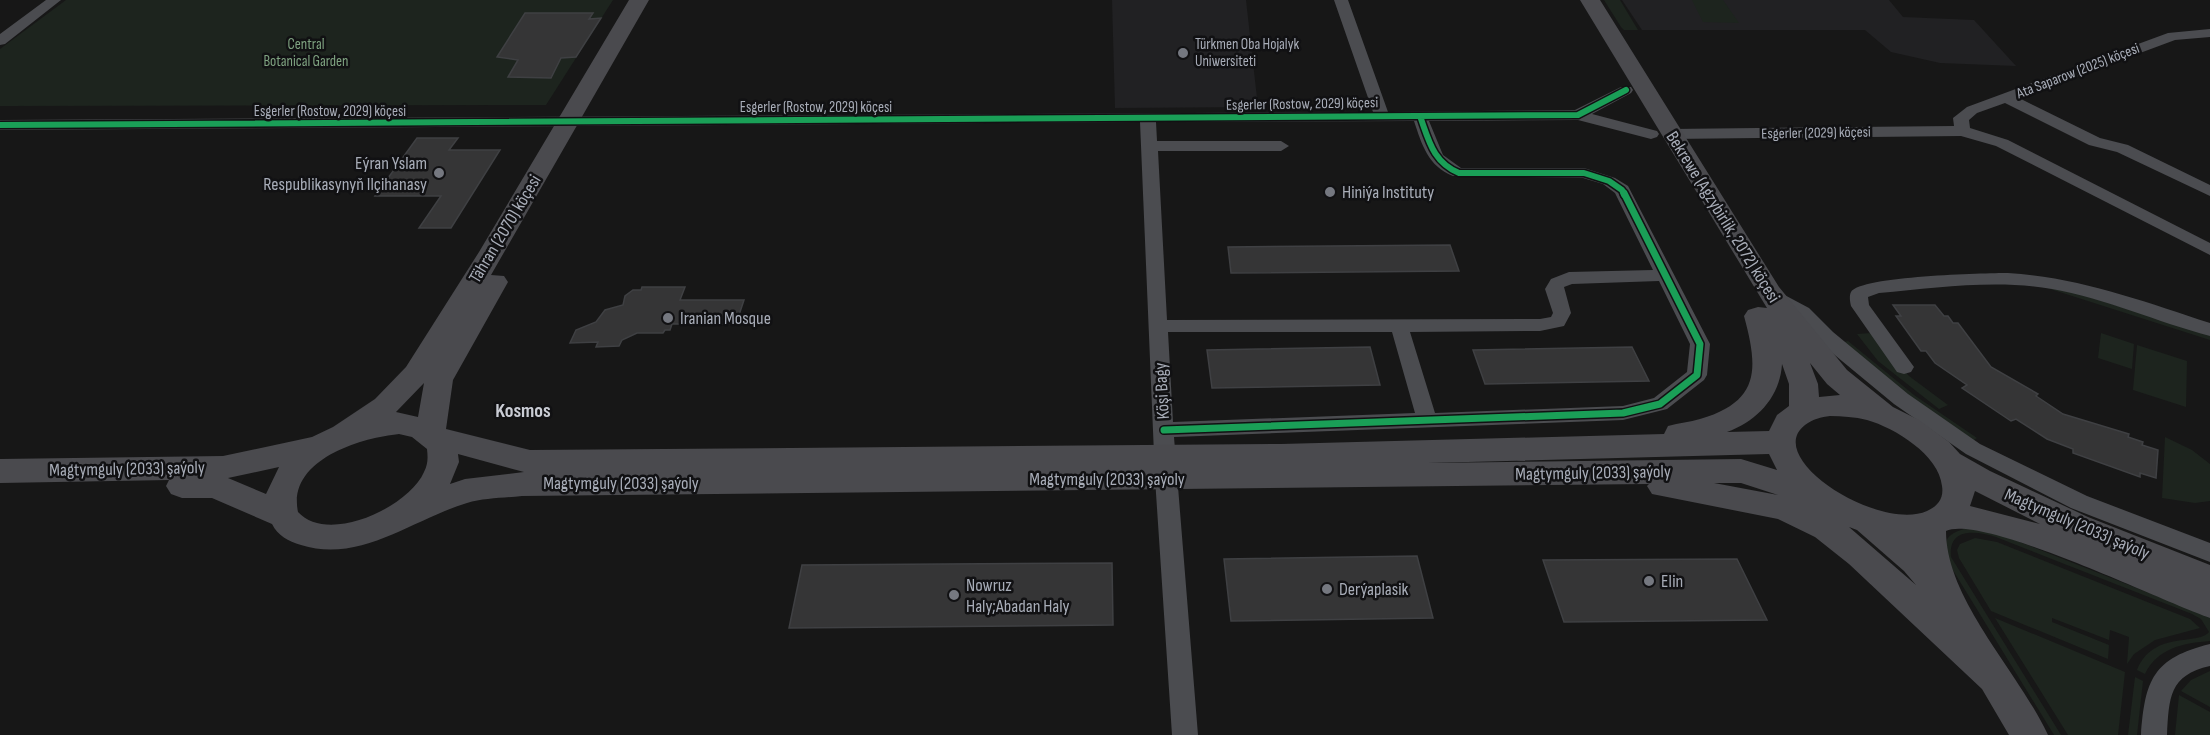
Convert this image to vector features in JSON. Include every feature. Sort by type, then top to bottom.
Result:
[{"type":"main road","name":"Tähran (2070) köçesi","points":[[434,435],[439,380],[577,123],[639,0]]},
{"type":"main road","name":"Tähran (2070) köçesi","points":[[334,440],[384,406],[416,374],[655,0]]},
{"type":"main road","name":"Bekrewe (Agzybirlik, 2072) köçesi","points":[[1575,0],[1626,90],[1661,134]]},
{"type":"main road","name":"Bekrewe (Agzybirlik, 2072) köçesi","points":[[1590,0],[1661,134],[1761,293],[1804,379],[1806,393],[1804,410]]},
{"type":"main road","name":"Bekrewe (Agzybirlik, 2072) köçesi","points":[[1761,293],[1837,377],[1882,414]]},
{"type":"main road","points":[[1581,461],[1688,433],[1724,421],[1748,409],[1763,392],[1768,366],[1761,293]]},
{"type":"main road","points":[[1939,518],[1901,526],[1868,520],[1839,509],[1815,494],[1790,468],[1781,442],[1787,423],[1804,410],[1834,405],[1882,414],[1925,438],[1948,462],[1954,472],[1959,490],[1954,507],[1939,518],[1928,536],[1930,559],[1943,592],[2030,735]]},
{"type":"main road","points":[[399,423],[422,428],[434,435],[445,455],[440,475],[425,496],[401,516],[369,531],[327,537],[296,530],[282,515],[281,496],[284,485],[300,464],[334,440],[373,426],[399,423]]},
{"type":"main road","name":"Magtymguly (2033) şaýoly","points":[[434,435],[530,462],[1165,455],[1581,461],[1742,471],[1815,494]]},
{"type":"main road","name":"Magtymguly (2033) şaýoly","points":[[0,471],[224,468],[334,440]]},
{"type":"main road","name":"Magtymguly (2033) şaýoly","points":[[1581,461],[1781,442]]},
{"type":"main road","name":"Magtymguly (2033) şaýoly","points":[[401,516],[465,491],[522,484],[1165,455]]},
{"type":"main road","points":[[1581,461],[1784,508],[1826,528],[1861,555],[1995,678]]},
{"type":"main road","name":"Magtymguly (2033) şaýoly","points":[[1948,462],[2000,492],[2056,519],[2210,579]]},
{"type":"main road","name":"Magtymguly (2033) şaýoly","points":[[0,488],[215,486],[282,515]]},
{"type":"main road","name":"Magtymguly (2033) şaýoly","points":[[1939,518],[1981,519],[2039,535],[2210,604]]},
{"type":"main road","points":[[1868,520],[1916,561],[1943,592]]},
{"type":"street","points":[[0,41],[54,0]]},
{"type":"street","points":[[1341,0],[1382,117]]},
{"type":"street","name":"Ata Saparow (2025) köçesi","points":[[1962,131],[1961,118],[1972,110],[2173,36],[2210,33]]},
{"type":"street","name":"Esgerler (Rostow, 2029) köçesi","points":[[0,125],[1578,115],[1626,90]]},
{"type":"street","points":[[2007,98],[2095,142],[2122,148],[2210,191]]},
{"type":"street","name":"Bekrewe (Agzybirlik, 2072) köçesi","points":[[1578,115],[1661,134]]},
{"type":"street","points":[[1165,455],[1427,420],[1623,413],[1660,404],[1697,375],[1700,344],[1622,190],[1609,181],[1584,173],[1459,173],[1445,169],[1437,161],[1420,116]]},
{"type":"street","name":"Köşi Bagy","points":[[1148,119],[1165,455],[1185,735]]},
{"type":"street","name":"Esgerler (2029) köçesi","points":[[1661,134],[1962,131],[2002,142],[2210,250]]},
{"type":"street","points":[[1149,146],[1281,146]]},
{"type":"street","points":[[1159,326],[1540,325],[1557,322],[1562,313],[1554,289],[1557,283],[1569,278],[1665,276]]},
{"type":"street","points":[[1904,367],[1860,306],[1859,294],[1866,289],[1997,280],[2050,282],[2074,287],[2210,330]]},
{"type":"street","points":[[1761,293],[1802,312],[1826,337],[1900,399],[1973,448],[2079,502],[2210,553]]},
{"type":"street","points":[[1399,325],[1427,420]]},
{"type":"street","points":[[2154,735],[2156,705],[2165,679],[2185,661],[2210,655]]},
{"type":"shaded area","name":"Türkmen Oba Hojalyk Uniwersiteti","points":[[1112,0],[1246,0],[1258,107],[1115,108]]},
{"type":"shaded area","points":[[1622,0],[1889,0],[1903,17],[1974,20],[2016,66],[1940,63],[1891,52],[1865,30],[1642,30]]},
{"type":"green space","name":"Central Botanical Garden","points":[[66,0],[613,0],[546,105],[0,106],[0,49]]},
{"type":"green space","points":[[1604,0],[1620,0],[1638,30],[1624,30]]},
{"type":"green space","points":[[1692,0],[1723,0],[1739,23],[1703,22]]},
{"type":"green space","points":[[2044,287],[2080,294],[2210,335],[2210,340]]},
{"type":"green space","points":[[1871,333],[1909,376],[1948,405],[1939,409],[1878,361],[1857,334]]},
{"type":"green space","points":[[2101,333],[2134,344],[2132,369],[2098,358]]},
{"type":"green space","points":[[1848,341],[1914,395],[1977,438],[1974,440],[1910,397],[1844,342]]},
{"type":"green space","points":[[2137,345],[2187,361],[2186,407],[2133,390]]},
{"type":"green space","points":[[2165,437],[2192,450],[2210,464],[2210,501],[2195,503],[2162,498]]},
{"type":"green space","points":[[1968,528],[1997,533],[2210,617],[2210,641],[2172,648],[2157,658],[2145,674],[2137,670],[2144,657],[2153,649],[2175,641],[2203,636],[2209,632],[2201,619],[1996,537],[1980,533],[1959,536],[1951,547],[1951,557],[2061,735],[2054,735],[1951,567],[1946,546],[1948,537]]},
{"type":"green space","points":[[1975,538],[1997,542],[2190,619],[2200,628],[2155,640],[2134,654],[2127,664],[2129,637],[2110,630],[2109,640],[2052,618],[2052,622],[2109,645],[2108,659],[1991,611],[1959,558],[1957,550],[1960,544]]},
{"type":"green space","points":[[1995,618],[2125,672],[2118,735],[2068,735]]},
{"type":"green space","points":[[2210,671],[2210,707],[2181,691],[2191,680]]},
{"type":"green space","points":[[2135,677],[2143,681],[2137,735],[2128,735]]},
{"type":"green space","points":[[2179,695],[2210,712],[2210,735],[2175,735]]},
{"type":"building","points":[[525,13],[593,13],[589,19],[601,18],[576,57],[561,58],[551,78],[508,77],[518,60],[497,57]]},
{"type":"building","name":"Eýran Yslam Respublikasynyň Ilçihanasy","points":[[417,138],[458,138],[449,150],[500,150],[451,228],[419,228],[441,196],[375,196]]},
{"type":"building","points":[[1450,245],[1459,271],[1231,273],[1228,247]]},
{"type":"building","name":"Iranian Mosque","points":[[642,287],[685,287],[680,300],[744,300],[736,324],[672,324],[670,330],[665,330],[663,333],[637,333],[622,340],[619,346],[596,347],[598,342],[570,343],[576,330],[596,322],[605,310],[623,305],[625,296],[633,290],[641,290]]},
{"type":"building","points":[[1893,305],[1935,305],[1944,316],[1948,316],[1953,323],[1958,323],[1991,367],[2038,394],[2036,396],[2063,414],[2129,434],[2128,437],[2143,442],[2142,445],[2158,450],[2156,478],[2140,473],[2140,477],[2073,453],[2073,449],[2047,439],[2016,419],[2011,421],[1962,388],[1967,385],[1935,363],[1926,351],[1921,351],[1896,316],[1901,316]]},
{"type":"building","points":[[1370,347],[1380,385],[1212,388],[1207,350]]},
{"type":"building","points":[[1632,347],[1649,381],[1485,384],[1473,350]]},
{"type":"building","name":"Derýaplasik","points":[[1417,556],[1433,618],[1231,621],[1224,559]]},
{"type":"building","name":"Elin","points":[[1737,559],[1767,620],[1564,622],[1543,560]]},
{"type":"building","name":"Nowruz Haly;Abadan Haly","points":[[1112,563],[1113,625],[789,628],[802,565]]},
{"type":"cycle path","points":[[0,125],[1578,115],[1626,90]]},
{"type":"cycle path","points":[[1164,430],[1623,413],[1660,404],[1697,375],[1700,344],[1622,190],[1609,181],[1584,173],[1459,173],[1442,164],[1432,151],[1420,116]]},
{"type":"place","name":"Türkmen Oba Hojalyk Uniwersiteti","points":[[1183,53]]},
{"type":"place","name":"Eýran Yslam Respublikasynyň Ilçihanasy","points":[[439,173]]},
{"type":"place","name":"Hiniýa Instituty","points":[[1330,192]]},
{"type":"place","name":"Iranian Mosque","points":[[668,318]]},
{"type":"place","name":"Elin","points":[[1649,581]]},
{"type":"place","name":"Derýaplasik","points":[[1327,589]]},
{"type":"place","name":"Nowruz Haly;Abadan Haly","points":[[954,595]]},
{"type":"district","name":"Kosmos","points":[[523,411]]}]
